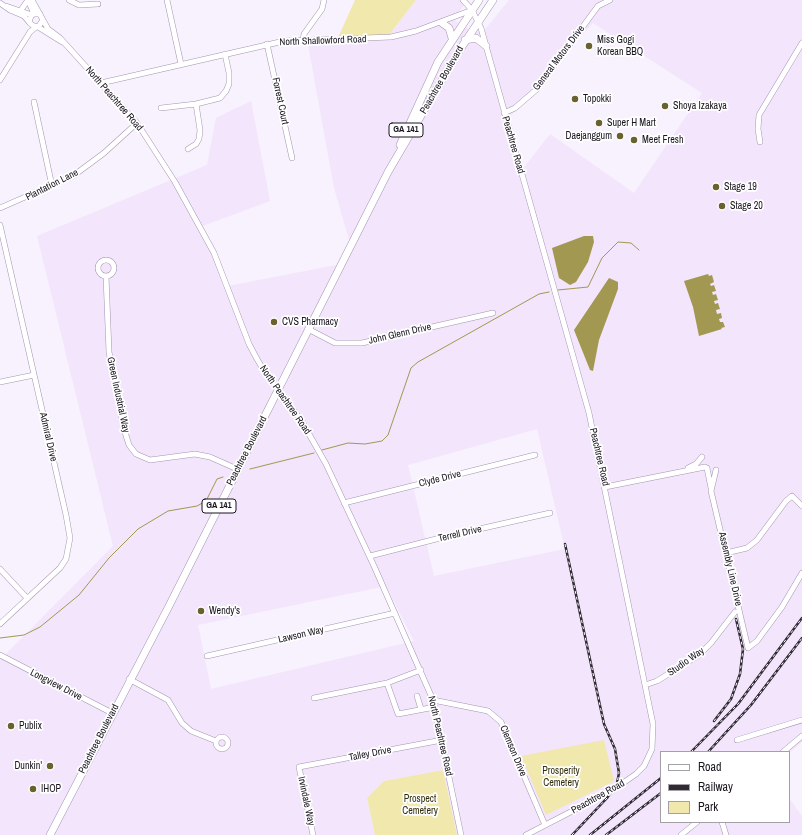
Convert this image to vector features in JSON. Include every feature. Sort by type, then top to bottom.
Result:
[{"type":"highway","name":"GA 141","points":[[472,10],[479,0]]},
{"type":"highway","name":"GA 141","points":[[486,10],[493,0]]},
{"type":"highway","points":[[486,10],[499,0]]},
{"type":"highway","name":"Peachtree Boulevard","points":[[50,835],[129,679],[165,613],[388,172],[425,88],[452,38],[472,10]]},
{"type":"highway","name":"Peachtree Boulevard","points":[[388,172],[465,40],[486,10]]},
{"type":"highway","points":[[442,23],[449,28],[452,38]]},
{"type":"highway","points":[[465,40],[476,38],[486,46]]},
{"type":"street","points":[[21,10],[28,0]]},
{"type":"street","name":"North Peachtree Road","points":[[28,0],[35,14],[43,20],[48,29],[57,36],[137,123],[176,184],[204,232],[224,275],[249,344],[266,374],[301,420],[317,447],[370,556],[434,700],[461,835]]},
{"type":"street","name":"North Peachtree Road","points":[[32,0],[35,14]]},
{"type":"street","points":[[69,0],[80,5],[98,4]]},
{"type":"street","points":[[167,0],[181,64]]},
{"type":"street","points":[[303,40],[304,34],[322,8],[324,0]]},
{"type":"street","name":"Peachtree Road","points":[[463,0],[478,20],[486,46],[583,392],[605,487],[654,724],[652,750],[644,766],[624,784],[526,835]]},
{"type":"street","name":"General Motors Drive","points":[[504,113],[515,108],[536,89],[598,6],[610,0]]},
{"type":"street","points":[[0,3],[24,16],[30,23]]},
{"type":"street","points":[[5,6],[35,14],[30,23],[30,32]]},
{"type":"street","name":"North Shallowford Road","points":[[101,83],[267,44],[303,40],[385,38],[442,23],[472,10]]},
{"type":"street","points":[[0,80],[30,32],[43,20]]},
{"type":"street","name":"North Peachtree Road","points":[[30,23],[62,42]]},
{"type":"street","points":[[760,142],[758,129],[759,114],[802,43]]},
{"type":"street","name":"Forrest Court","points":[[267,44],[292,158]]},
{"type":"street","points":[[161,108],[196,104],[220,98],[226,91],[229,84],[229,73],[225,54]]},
{"type":"street","points":[[34,102],[52,186]]},
{"type":"street","points":[[188,149],[196,144],[199,139],[200,130],[196,104]]},
{"type":"street","name":"Plantation Lane","points":[[0,208],[52,186],[86,167],[137,123]]},
{"type":"street","name":"Admiral Drive","points":[[0,225],[70,538],[66,559],[51,577],[0,624]]},
{"type":"street","name":"Green Industrial Way","points":[[106,276],[109,352],[124,429],[129,445],[136,454],[150,460],[195,454],[210,457],[237,469]]},
{"type":"street","name":"John Glenn Drive","points":[[308,329],[335,343],[362,343],[493,313]]},
{"type":"street","points":[[0,382],[34,375]]},
{"type":"street","name":"Clyde Drive","points":[[344,503],[535,455]]},
{"type":"street","points":[[605,487],[670,474],[673,471],[691,467],[702,457]]},
{"type":"street","name":"Assembly Line Drive","points":[[670,474],[706,467],[748,648],[757,641],[782,607],[802,573]]},
{"type":"street","name":"Assembly Line Drive","points":[[711,491],[716,470]]},
{"type":"street","points":[[726,553],[747,548],[757,540],[786,501],[792,496],[802,506]]},
{"type":"street","name":"Terrell Drive","points":[[370,556],[444,537],[550,513]]},
{"type":"street","points":[[0,569],[27,598]]},
{"type":"street","name":"Studio Way","points":[[645,685],[657,682],[699,655],[711,643],[735,612]]},
{"type":"street","name":"Lawson Way","points":[[207,656],[395,613]]},
{"type":"street","name":"Longview Drive","points":[[0,655],[112,713]]},
{"type":"street","points":[[314,698],[387,683],[421,670]]},
{"type":"street","points":[[129,679],[168,700],[182,722],[191,731],[216,741]]},
{"type":"street","points":[[387,683],[398,714],[435,707]]},
{"type":"street","points":[[417,696],[421,709]]},
{"type":"street","name":"Clemson Drive","points":[[434,700],[488,711],[501,722],[545,826]]},
{"type":"street","points":[[737,740],[802,720]]},
{"type":"street","points":[[784,751],[802,736]]},
{"type":"street","name":"Talley Drive","points":[[299,767],[442,740]]},
{"type":"street","name":"Irvindale Way","points":[[299,767],[313,835]]},
{"type":"street","points":[[681,835],[696,823]]},
{"type":"street","points":[[722,823],[726,835]]},
{"type":"shaded area","points":[[416,0],[467,0],[454,20],[471,31],[483,32],[509,0],[802,0],[802,742],[790,752],[660,751],[660,823],[790,823],[790,799],[802,816],[802,835],[457,835],[443,770],[384,781],[367,798],[375,835],[0,835],[0,660],[113,546],[37,236],[207,165],[216,118],[251,101],[270,201],[197,228],[213,256],[223,287],[341,264],[350,243],[334,188],[308,44],[385,40]],"holes":[[[593,23],[702,93],[634,193],[550,134],[522,170],[508,119]],[[537,429],[565,549],[434,576],[408,465]],[[386,586],[414,641],[211,689],[198,625]]]},
{"type":"shaded area","points":[[584,236],[593,236],[594,242],[588,262],[576,282],[570,285],[559,278],[552,248]]},
{"type":"shaded area","points":[[708,274],[709,276],[712,275],[714,282],[710,284],[711,286],[714,285],[716,291],[712,292],[713,295],[716,294],[718,300],[714,301],[715,304],[718,303],[720,309],[716,310],[717,314],[721,313],[722,318],[719,319],[720,322],[723,322],[725,327],[699,336],[693,307],[684,281]]},
{"type":"shaded area","points":[[609,278],[618,282],[618,289],[599,340],[593,371],[590,370],[574,330]]},
{"type":"green space","points":[[355,0],[416,0],[385,40],[336,42]]},
{"type":"green space","name":"Prosperity Cemetery","points":[[604,740],[614,781],[546,815],[521,756]]},
{"type":"green space","name":"Prospect Cemetery","points":[[443,770],[457,835],[375,835],[367,798],[384,781]]},
{"type":"waterway","points":[[558,290],[588,287],[602,258],[618,242],[631,243],[639,250]]},
{"type":"waterway","points":[[322,450],[348,443],[365,444],[382,441],[388,435],[411,368],[418,362],[539,294],[549,292]]},
{"type":"waterway","points":[[250,469],[314,453]]},
{"type":"waterway","points":[[0,638],[24,635],[40,627],[79,595],[109,558],[138,529],[168,511],[197,506],[206,501],[217,479],[223,477]]},
{"type":"railway","points":[[565,544],[604,724],[615,749],[619,773],[617,783],[607,798],[572,835]]},
{"type":"railway","points":[[692,751],[738,704],[802,618]]},
{"type":"railway","points":[[714,721],[731,699],[740,674],[743,649],[736,619]]},
{"type":"railway","points":[[709,751],[751,705],[802,638]]},
{"type":"railway","points":[[590,835],[660,779]]},
{"type":"railway","points":[[606,835],[660,794]]},
{"type":"place","name":"Miss Gogi Korean BBQ","points":[[589,46]]},
{"type":"place","name":"Topokki","points":[[575,99]]},
{"type":"place","name":"Shoya Izakaya","points":[[665,106]]},
{"type":"place","name":"Super H Mart","points":[[599,123]]},
{"type":"place","name":"Daejanggum","points":[[620,136]]},
{"type":"place","name":"Meet Fresh","points":[[634,140]]},
{"type":"place","name":"Stage 19","points":[[716,187]]},
{"type":"place","name":"Stage 20","points":[[722,206]]},
{"type":"place","name":"CVS Pharmacy","points":[[274,322]]},
{"type":"place","name":"Wendy's","points":[[201,611]]},
{"type":"place","name":"Publix","points":[[11,726]]},
{"type":"place","name":"Dunkin'","points":[[50,766]]},
{"type":"place","name":"IHOP","points":[[33,789]]}]
